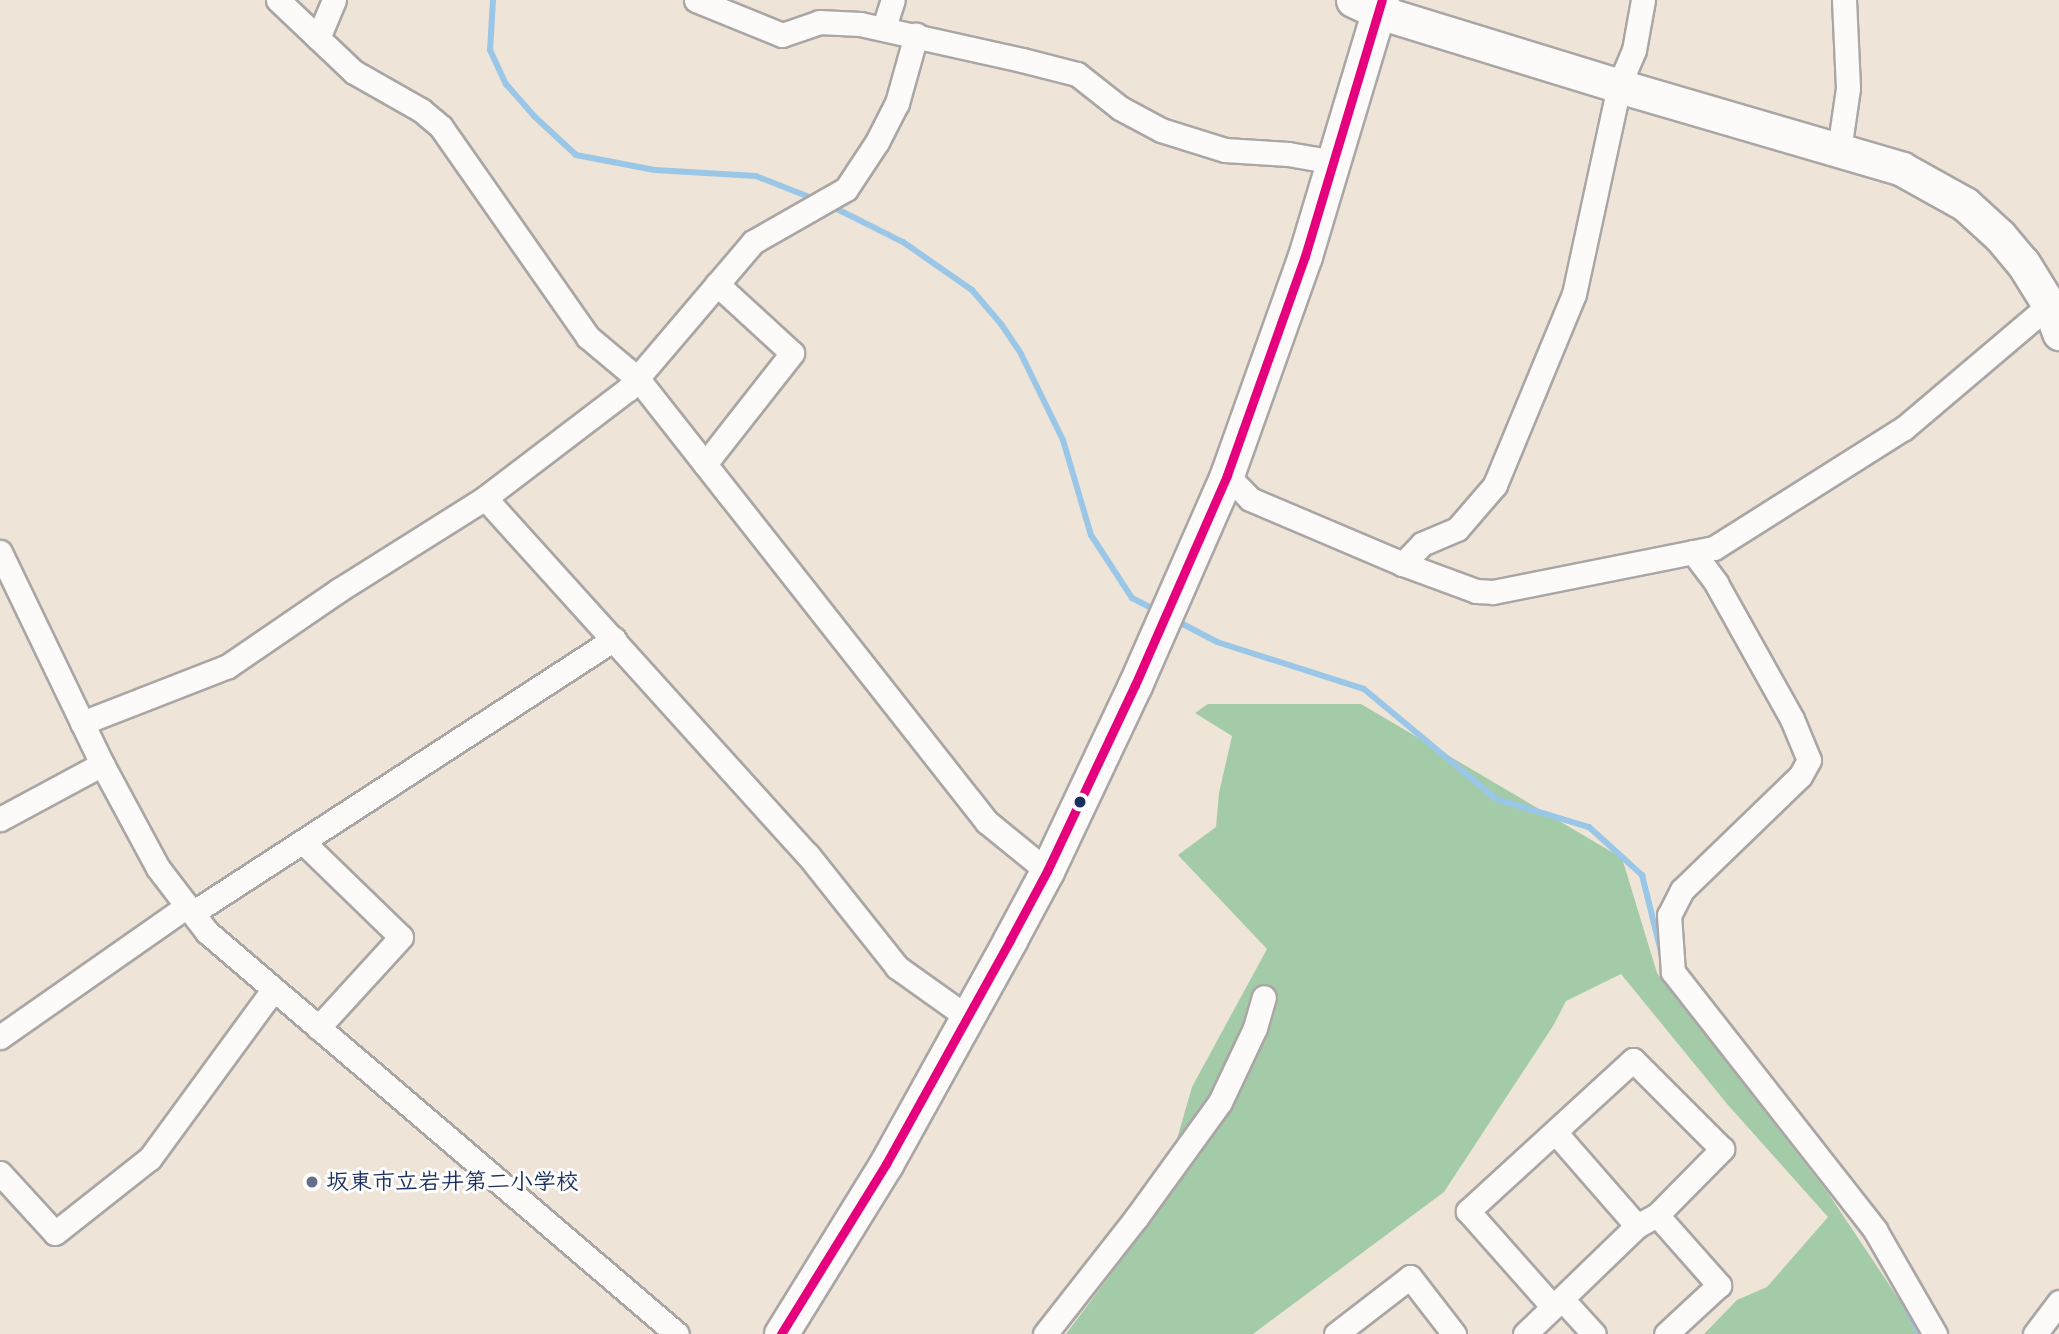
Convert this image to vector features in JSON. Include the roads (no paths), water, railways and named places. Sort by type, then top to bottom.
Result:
[{"type":"street","points":[[278,0],[354,72],[421,110],[441,127],[587,337],[638,379],[987,822],[1047,871]]},
{"type":"street","points":[[318,38],[334,0]]},
{"type":"street","points":[[696,0],[782,35],[818,23],[884,27],[1077,74],[1119,108],[1161,130],[1225,150],[1288,154],[1335,162]]},
{"type":"street","points":[[884,27],[893,0]]},
{"type":"street","points":[[1403,564],[1422,544],[1457,529],[1495,485],[1574,294],[1619,86],[1633,50],[1643,0]]},
{"type":"street","points":[[1839,150],[1848,88],[1844,0]]},
{"type":"street","points":[[781,1334],[886,1164],[968,1017],[1047,871],[1130,696],[1227,475],[1305,256],[1335,162],[1371,4],[1619,86],[1902,169],[1965,204],[2015,254],[2056,312],[1904,428],[1714,548],[1493,592],[1476,591],[1403,564],[1250,499],[1227,475]]},
{"type":"street","points":[[82,723],[228,666],[339,590],[485,498],[638,379],[753,242],[845,189],[877,142],[897,103],[916,35]]},
{"type":"street","points":[[705,464],[792,353],[717,284]]},
{"type":"street","points":[[485,498],[808,855],[897,967],[968,1017]]},
{"type":"street","points":[[0,552],[102,764],[158,868],[207,932],[677,1334]]},
{"type":"street","points":[[1693,552],[1716,583],[1786,707],[1809,760],[1800,776],[1682,890],[1669,915],[1673,972],[1875,1230],[1935,1334]]},
{"type":"street","points":[[0,1037],[190,909],[303,842],[614,639]]},
{"type":"street","points":[[0,819],[102,764]]},
{"type":"street","points":[[303,842],[401,937],[318,1028]]},
{"type":"street","points":[[0,1173],[55,1233],[150,1158],[273,990]]},
{"type":"street","points":[[1045,1334],[1136,1218],[1220,1102],[1255,1028],[1264,997]]},
{"type":"street","points":[[1525,1334],[1557,1303],[1647,1221],[1722,1149],[1633,1060],[1468,1211],[1557,1303],[1594,1334]]},
{"type":"street","points":[[1555,1132],[1647,1221],[1719,1285],[1666,1334]]},
{"type":"street","points":[[1336,1334],[1410,1277],[1454,1334]]},
{"type":"street","points":[[2035,1334],[2059,1302]]},
{"type":"waterway","points":[[493,0],[490,50],[506,84],[534,116],[576,155],[655,170],[756,176],[814,199]]},
{"type":"waterway","points":[[831,206],[903,242],[972,290],[1001,324],[1021,354],[1063,440],[1091,535],[1132,598],[1156,610]]},
{"type":"waterway","points":[[1175,620],[1217,642],[1364,689],[1496,799],[1589,827],[1642,875],[1662,956]]},
{"type":"waterway","points":[[1894,1284],[1920,1334]]},
{"type":"place","name":"坂東市立岩井第二小学校","points":[[312,1182]]}]
